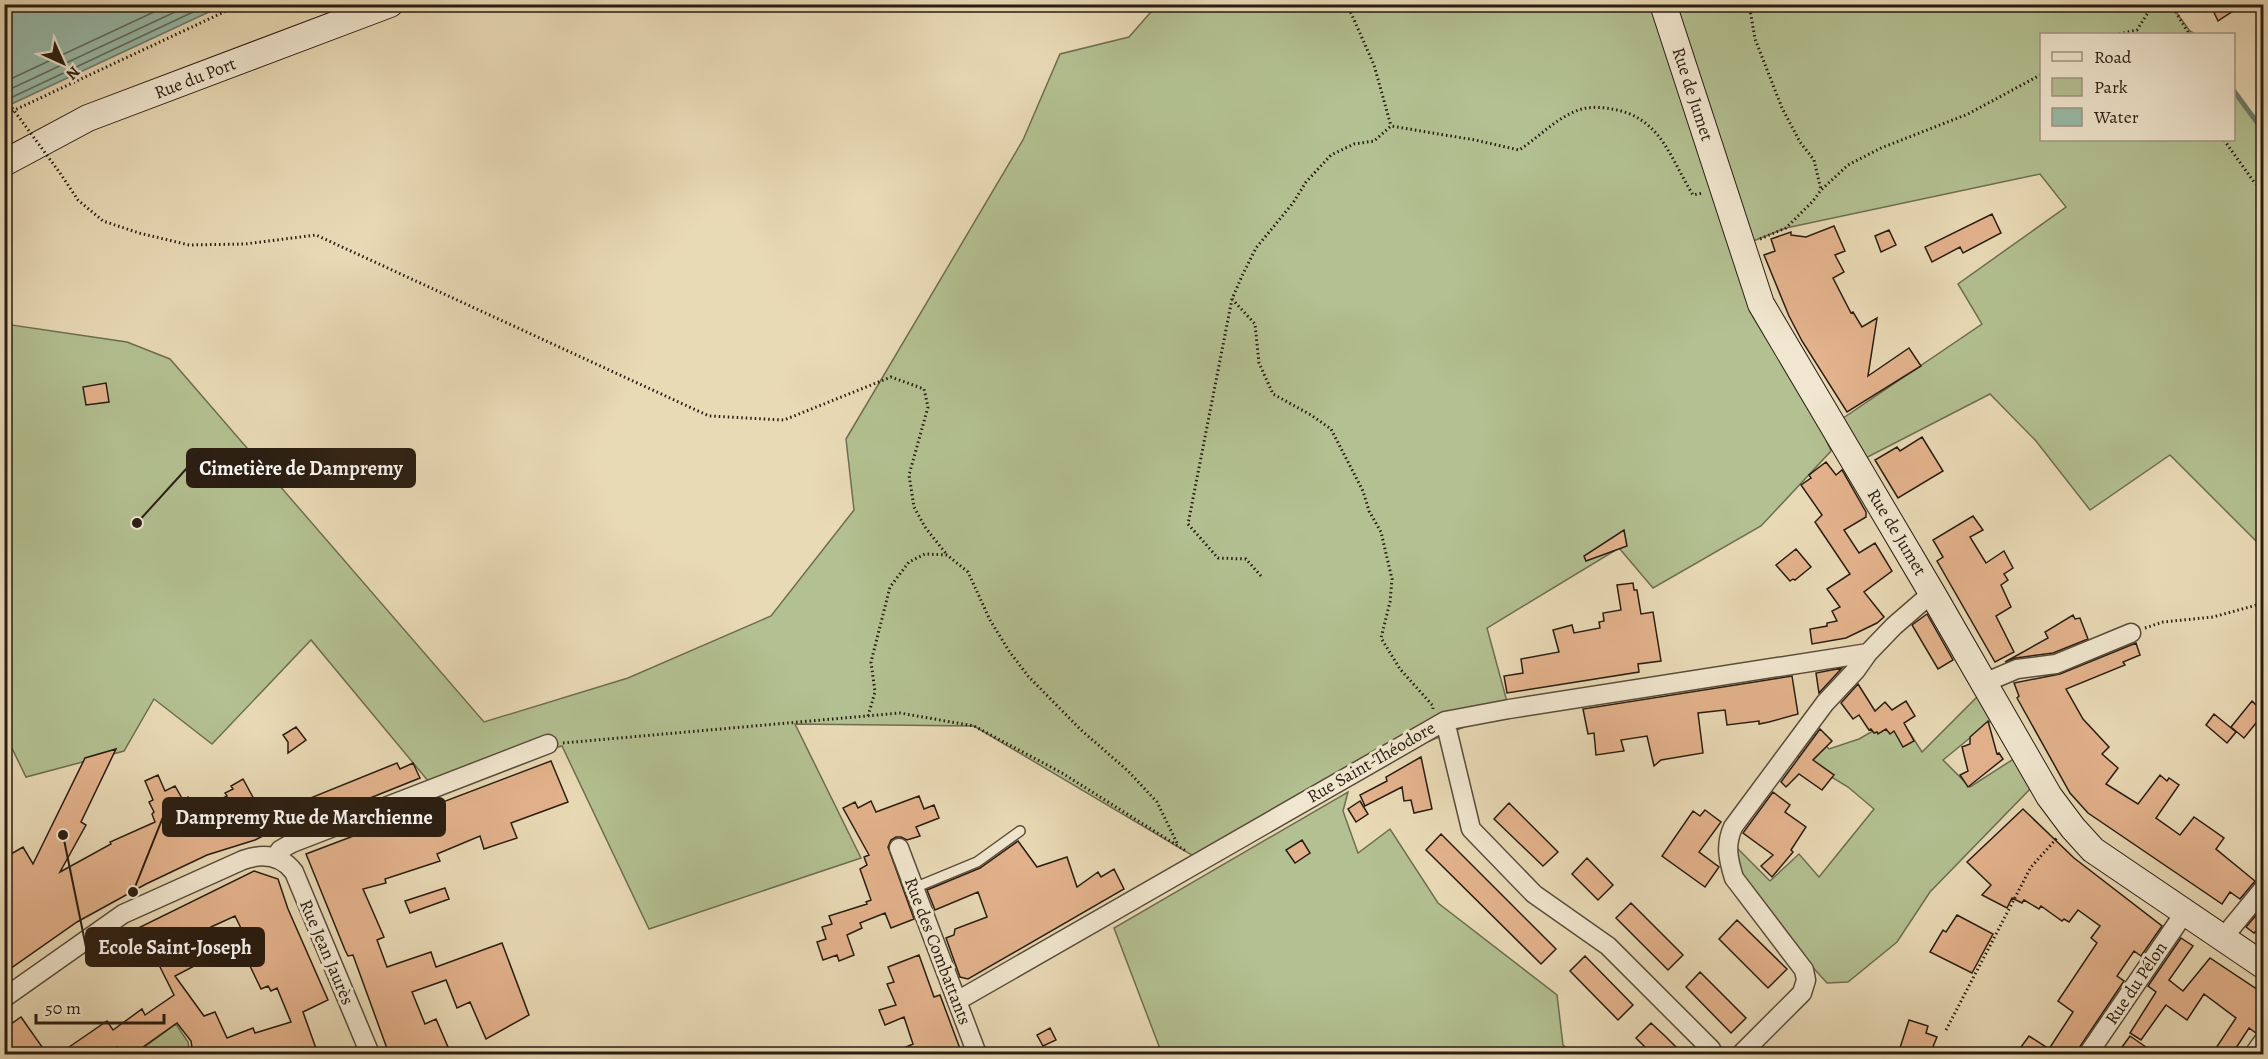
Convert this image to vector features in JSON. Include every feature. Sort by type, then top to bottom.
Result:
[{"type":"street","name":"Rue du Port","points":[[4,163],[87,118],[390,4]]},
{"type":"street","name":"Rue de Jumet","points":[[1663,4],[1761,304],[2049,796],[2093,850],[2264,966]]},
{"type":"street","points":[[1741,1054],[1802,993],[1806,980],[1804,970],[1734,878],[1729,861],[1727,840],[1733,827],[1817,712],[1894,626],[1932,593]]},
{"type":"street","points":[[1984,683],[2017,669],[2056,664],[2131,633]]},
{"type":"street","name":"Rue Saint-Théodore","points":[[957,1000],[1440,723],[1491,711],[1868,653]]},
{"type":"street","points":[[1440,723],[1471,829],[1534,894],[1608,946],[1711,1049],[1713,1054]]},
{"type":"street","points":[[4,998],[123,914],[249,858],[265,856],[275,858],[280,850],[292,843],[548,744]]},
{"type":"street","name":"Rue des Combattants","points":[[899,848],[977,1054]]},
{"type":"street","name":"Rue Jean Jaurès","points":[[275,858],[290,867],[297,878],[370,1054]]},
{"type":"street","points":[[2222,939],[2264,888]]},
{"type":"street","name":"Rue du Pélon","points":[[2088,1054],[2185,912]]},
{"type":"street","points":[[2254,1054],[2264,1040]]},
{"type":"lane","points":[[914,888],[977,862],[1020,831]]},
{"type":"path","points":[[4,115],[241,4]]},
{"type":"path","points":[[1347,4],[1374,65],[1390,126]]},
{"type":"path","points":[[1749,4],[1755,39],[1782,108],[1800,141],[1814,160],[1821,190]]},
{"type":"path","points":[[2124,33],[2137,30],[2149,11],[2163,4]]},
{"type":"path","points":[[2173,5],[2188,33]]},
{"type":"path","points":[[1742,245],[1786,228],[1848,165],[1881,148],[1968,114],[2040,76]]},
{"type":"path","points":[[4,97],[78,200],[103,221],[149,236],[189,245],[244,244],[316,235],[710,416],[784,420],[891,377],[924,389],[928,407],[909,475],[914,507],[925,527],[947,555],[968,572],[990,620],[1028,676],[1073,722],[1128,771],[1157,802],[1179,847],[1062,773],[974,726],[900,712],[548,744]]},
{"type":"path","points":[[1390,126],[1519,150],[1544,130],[1577,110],[1600,107],[1628,111],[1657,131],[1693,195],[1724,190]]},
{"type":"path","points":[[1261,576],[1246,559],[1218,558],[1188,524],[1232,299],[1256,248],[1293,203],[1306,182],[1331,155],[1354,144],[1374,141],[1390,126]]},
{"type":"path","points":[[2225,141],[2254,182],[2264,189]]},
{"type":"path","points":[[1232,299],[1255,324],[1259,363],[1273,394],[1331,429],[1362,491],[1369,511],[1381,532],[1392,579],[1390,602],[1381,638],[1400,669],[1432,706],[1440,723]]},
{"type":"path","points":[[868,716],[875,692],[871,662],[890,587],[909,562],[924,554],[947,555]]},
{"type":"path","points":[[2131,633],[2163,622],[2213,617],[2264,603]]},
{"type":"path","points":[[1946,1030],[2031,867],[2070,824]]},
{"type":"green space","points":[[1157,5],[2171,5],[2191,33],[2040,33],[2040,141],[2235,141],[2235,92],[2263,132],[2263,548],[2170,455],[2090,510],[2036,441],[1990,394],[1856,463],[1833,425],[1982,324],[1958,284],[2066,207],[2040,174],[1786,228],[1743,245],[1753,277],[1831,451],[1761,526],[1653,588],[1619,548],[1487,628],[1509,709],[1355,771],[1200,860],[974,726],[795,724],[861,858],[649,929],[562,746],[505,761],[434,788],[311,640],[212,744],[154,699],[124,751],[26,777],[5,734],[5,324],[127,342],[170,359],[484,722],[628,678],[771,616],[854,510],[846,439],[1023,140],[1060,54],[1129,37]]},
{"type":"green space","points":[[1978,696],[1993,719],[1943,760],[1970,787],[2015,758],[2030,789],[1930,892],[1897,942],[1848,982],[1827,983],[1746,894],[1734,845],[1770,881],[1799,854],[1819,877],[1874,809],[1848,787],[1789,751],[1815,734],[1829,749],[1859,739],[1899,716],[1922,752]]},
{"type":"green space","points":[[1348,792],[1343,811],[1358,853],[1390,829],[1438,903],[1557,995],[1563,1045],[1574,1054],[1162,1054],[1114,928]]},
{"type":"green space","points":[[176,1024],[188,1042],[190,1054],[135,1054]]},
{"type":"water","points":[[5,4],[224,4],[224,5],[5,107]]},
{"type":"building","points":[[2210,4],[2244,4],[2218,21]]},
{"type":"building","points":[[1992,214],[2001,233],[1963,253],[1960,247],[1932,262],[1925,247]]},
{"type":"building","points":[[1834,226],[1845,251],[1835,255],[1844,272],[1833,278],[1851,313],[1853,312],[1862,327],[1877,318],[1868,376],[1909,348],[1921,366],[1847,412],[1802,341],[1764,255],[1775,251],[1771,239],[1791,232],[1791,235],[1806,237]]},
{"type":"building","points":[[1889,230],[1896,245],[1881,252],[1875,236]]},
{"type":"building","points":[[106,383],[109,402],[86,405],[83,387]]},
{"type":"building","points":[[1922,437],[1943,471],[1898,498],[1875,460],[1897,447],[1900,451]]},
{"type":"building","points":[[1826,462],[1836,475],[1842,470],[1866,512],[1866,517],[1844,530],[1859,553],[1875,543],[1892,571],[1864,592],[1884,617],[1877,623],[1846,638],[1812,644],[1810,629],[1827,626],[1827,623],[1837,621],[1832,611],[1840,607],[1827,589],[1850,574],[1815,522],[1822,515],[1801,485],[1811,478],[1809,475]]},
{"type":"building","points":[[1973,516],[1983,530],[1970,537],[1986,563],[2004,551],[2013,568],[2004,574],[2008,580],[2001,585],[2011,607],[1996,616],[2014,652],[1995,662],[1937,561],[1943,557],[1933,540]]},
{"type":"building","points":[[1624,530],[1627,546],[1586,561],[1584,556]]},
{"type":"building","points":[[1796,549],[1811,567],[1795,580],[1790,581],[1776,565]]},
{"type":"building","points":[[1633,583],[1634,590],[1637,590],[1641,614],[1653,612],[1661,661],[1638,664],[1639,672],[1507,693],[1504,676],[1523,673],[1521,659],[1559,652],[1553,630],[1572,625],[1574,633],[1600,628],[1599,622],[1604,621],[1603,613],[1621,610],[1617,585]]},
{"type":"building","points":[[1927,614],[1953,660],[1938,669],[1912,625]]},
{"type":"building","points":[[2073,615],[2075,619],[2080,618],[2088,639],[2053,653],[2016,658],[2005,662],[2048,638],[2045,632]]},
{"type":"building","points":[[2136,643],[2140,655],[2123,662],[2125,665],[2066,689],[2083,719],[2109,747],[2102,754],[2118,768],[2106,784],[2138,804],[2160,775],[2167,781],[2169,778],[2179,785],[2156,818],[2180,835],[2194,817],[2224,838],[2216,849],[2255,881],[2240,899],[2230,892],[2222,904],[2088,813],[2070,793],[2017,698],[2019,696],[2014,683],[2060,674]]},
{"type":"building","points":[[1842,668],[1819,693],[1816,673]]},
{"type":"building","points":[[1792,676],[1798,714],[1759,724],[1759,721],[1727,725],[1725,710],[1698,713],[1703,753],[1661,760],[1654,766],[1647,736],[1621,740],[1624,751],[1596,755],[1594,733],[1588,734],[1583,709]]},
{"type":"building","points":[[1858,684],[1875,711],[1885,702],[1892,710],[1906,701],[1915,716],[1904,723],[1914,741],[1903,747],[1894,731],[1890,734],[1886,729],[1878,734],[1874,733],[1871,729],[1869,730],[1859,715],[1853,719],[1841,703]]},
{"type":"building","points":[[2252,701],[2264,713],[2244,738],[2231,727]]},
{"type":"building","points":[[2214,714],[2236,732],[2227,743],[2206,725]]},
{"type":"building","points":[[1988,721],[1997,754],[1999,753],[2003,759],[1968,787],[1960,775],[1968,771],[1962,747],[1970,744],[1970,737]]},
{"type":"building","points":[[296,727],[306,740],[288,753],[288,742],[283,735]]},
{"type":"building","points":[[1820,729],[1832,741],[1813,760],[1834,775],[1822,790],[1799,774],[1786,787],[1781,782]]},
{"type":"building","points":[[116,749],[81,822],[86,825],[60,872],[111,844],[110,842],[155,822],[152,814],[154,812],[149,802],[153,800],[145,781],[158,775],[165,791],[175,786],[183,800],[188,797],[196,812],[227,796],[225,793],[233,789],[231,786],[243,779],[260,810],[262,808],[273,831],[255,840],[207,855],[146,884],[77,922],[4,973],[4,858],[23,847],[33,864],[85,758]]},
{"type":"building","points":[[1421,757],[1432,809],[1414,813],[1411,800],[1404,801],[1402,787],[1365,806],[1360,795],[1387,781],[1386,777]]},
{"type":"building","points":[[551,761],[568,802],[511,823],[517,838],[484,849],[480,836],[437,854],[440,861],[385,879],[386,883],[363,889],[384,937],[377,940],[387,967],[431,952],[436,967],[502,943],[529,1015],[486,1039],[470,1002],[457,1008],[446,980],[412,992],[425,1024],[436,1019],[451,1054],[389,1054],[353,955],[348,956],[345,950],[306,854]]},
{"type":"building","points":[[397,763],[400,769],[413,763],[420,778],[305,824],[293,805]]},
{"type":"building","points":[[1773,792],[1790,805],[1785,812],[1806,827],[1791,850],[1793,852],[1772,877],[1761,866],[1773,855],[1743,833]]},
{"type":"building","points":[[919,796],[924,809],[934,805],[939,818],[916,827],[920,836],[907,840],[896,837],[891,840],[888,847],[914,919],[891,928],[885,913],[860,923],[862,928],[847,935],[854,955],[839,961],[837,955],[823,960],[817,942],[826,939],[822,927],[832,924],[829,916],[867,904],[866,902],[871,900],[860,869],[867,865],[864,857],[869,855],[843,808],[855,802],[858,808],[871,801],[876,812]]},
{"type":"building","points":[[1360,801],[1368,814],[1356,822],[1348,809]]},
{"type":"building","points":[[1509,803],[1558,852],[1543,866],[1494,819]]},
{"type":"building","points":[[2023,809],[2074,858],[2162,926],[2141,956],[2134,951],[2117,976],[2124,981],[2075,1054],[2016,1054],[2029,1036],[2049,1049],[2073,1012],[2058,1001],[2097,943],[2091,938],[2100,926],[2078,910],[2069,922],[2064,919],[2062,921],[2041,906],[2039,909],[2024,900],[2022,903],[2012,898],[2007,908],[1982,895],[1991,885],[1967,862]]},
{"type":"building","points":[[1705,810],[1721,822],[1699,852],[1719,867],[1705,887],[1662,856],[1693,811],[1700,816]]},
{"type":"building","points":[[1441,834],[1556,949],[1541,964],[1426,850]]},
{"type":"building","points":[[1302,840],[1310,853],[1295,863],[1286,850]]},
{"type":"building","points":[[1018,841],[1037,867],[1067,857],[1077,887],[1098,872],[1101,877],[1114,869],[1124,889],[968,979],[960,977],[946,938],[954,935],[955,929],[987,917],[978,892],[935,910],[927,890],[980,868]]},
{"type":"building","points":[[1587,858],[1613,885],[1598,900],[1572,874]]},
{"type":"building","points":[[254,871],[278,879],[288,909],[328,1000],[303,1012],[318,1054],[193,1054],[191,1041],[177,1023],[133,1054],[122,1054],[117,1047],[106,1054],[59,1054],[107,1021],[113,1030],[142,1009],[145,1015],[174,995],[157,961],[151,965],[143,951],[136,955],[122,936]],"holes":[[[235,916],[258,963],[250,966],[261,989],[268,986],[271,991],[277,988],[291,1022],[255,1033],[253,1028],[227,1038],[215,1012],[204,1016],[175,976],[200,963],[193,952],[197,950],[193,943],[213,932],[211,927]]]},
{"type":"building","points":[[445,888],[449,899],[410,913],[405,901]]},
{"type":"building","points":[[1631,903],[1683,955],[1668,970],[1616,918]]},
{"type":"building","points":[[2264,906],[2264,924],[2254,933],[2246,927]]},
{"type":"building","points":[[1957,915],[1993,934],[1972,973],[1930,952],[1943,930],[1946,932]]},
{"type":"building","points":[[1737,920],[1787,969],[1768,988],[1719,939]]},
{"type":"building","points":[[2181,938],[2193,946],[2169,980],[2183,991],[2210,958],[2264,994],[2264,1022],[2256,1033],[2249,1028],[2232,1054],[2212,1054],[2236,1018],[2204,994],[2187,1020],[2166,1005],[2141,1040],[2130,1033],[2156,992],[2148,986]]},
{"type":"building","points":[[919,955],[934,997],[940,995],[962,1054],[890,1054],[913,1044],[904,1017],[885,1025],[879,1010],[896,1005],[887,984],[894,982],[888,967]]},
{"type":"building","points":[[1585,956],[1633,1005],[1618,1020],[1570,971]]},
{"type":"building","points":[[1700,972],[1746,1018],[1731,1033],[1686,987]]},
{"type":"building","points":[[21,1017],[47,1054],[4,1054],[4,1029]]},
{"type":"building","points":[[1909,1020],[1928,1026],[1926,1033],[1937,1037],[1930,1054],[1898,1054]]},
{"type":"building","points":[[1651,1023],[1683,1054],[1653,1054],[1649,1051],[1636,1038]]},
{"type":"building","points":[[1050,1028],[1056,1040],[1043,1046],[1037,1035]]},
{"type":"building","points":[[2130,1036],[2156,1054],[2117,1054]]},
{"type":"waterway","points":[[2235,92],[2264,132]]},
{"type":"place","name":"Cimetière de Dampremy","points":[[137,523]]},
{"type":"place","name":"Ecole Saint-Joseph","points":[[63,835]]},
{"type":"place","name":"Dampremy Rue de Marchienne","points":[[133,892]]}]
